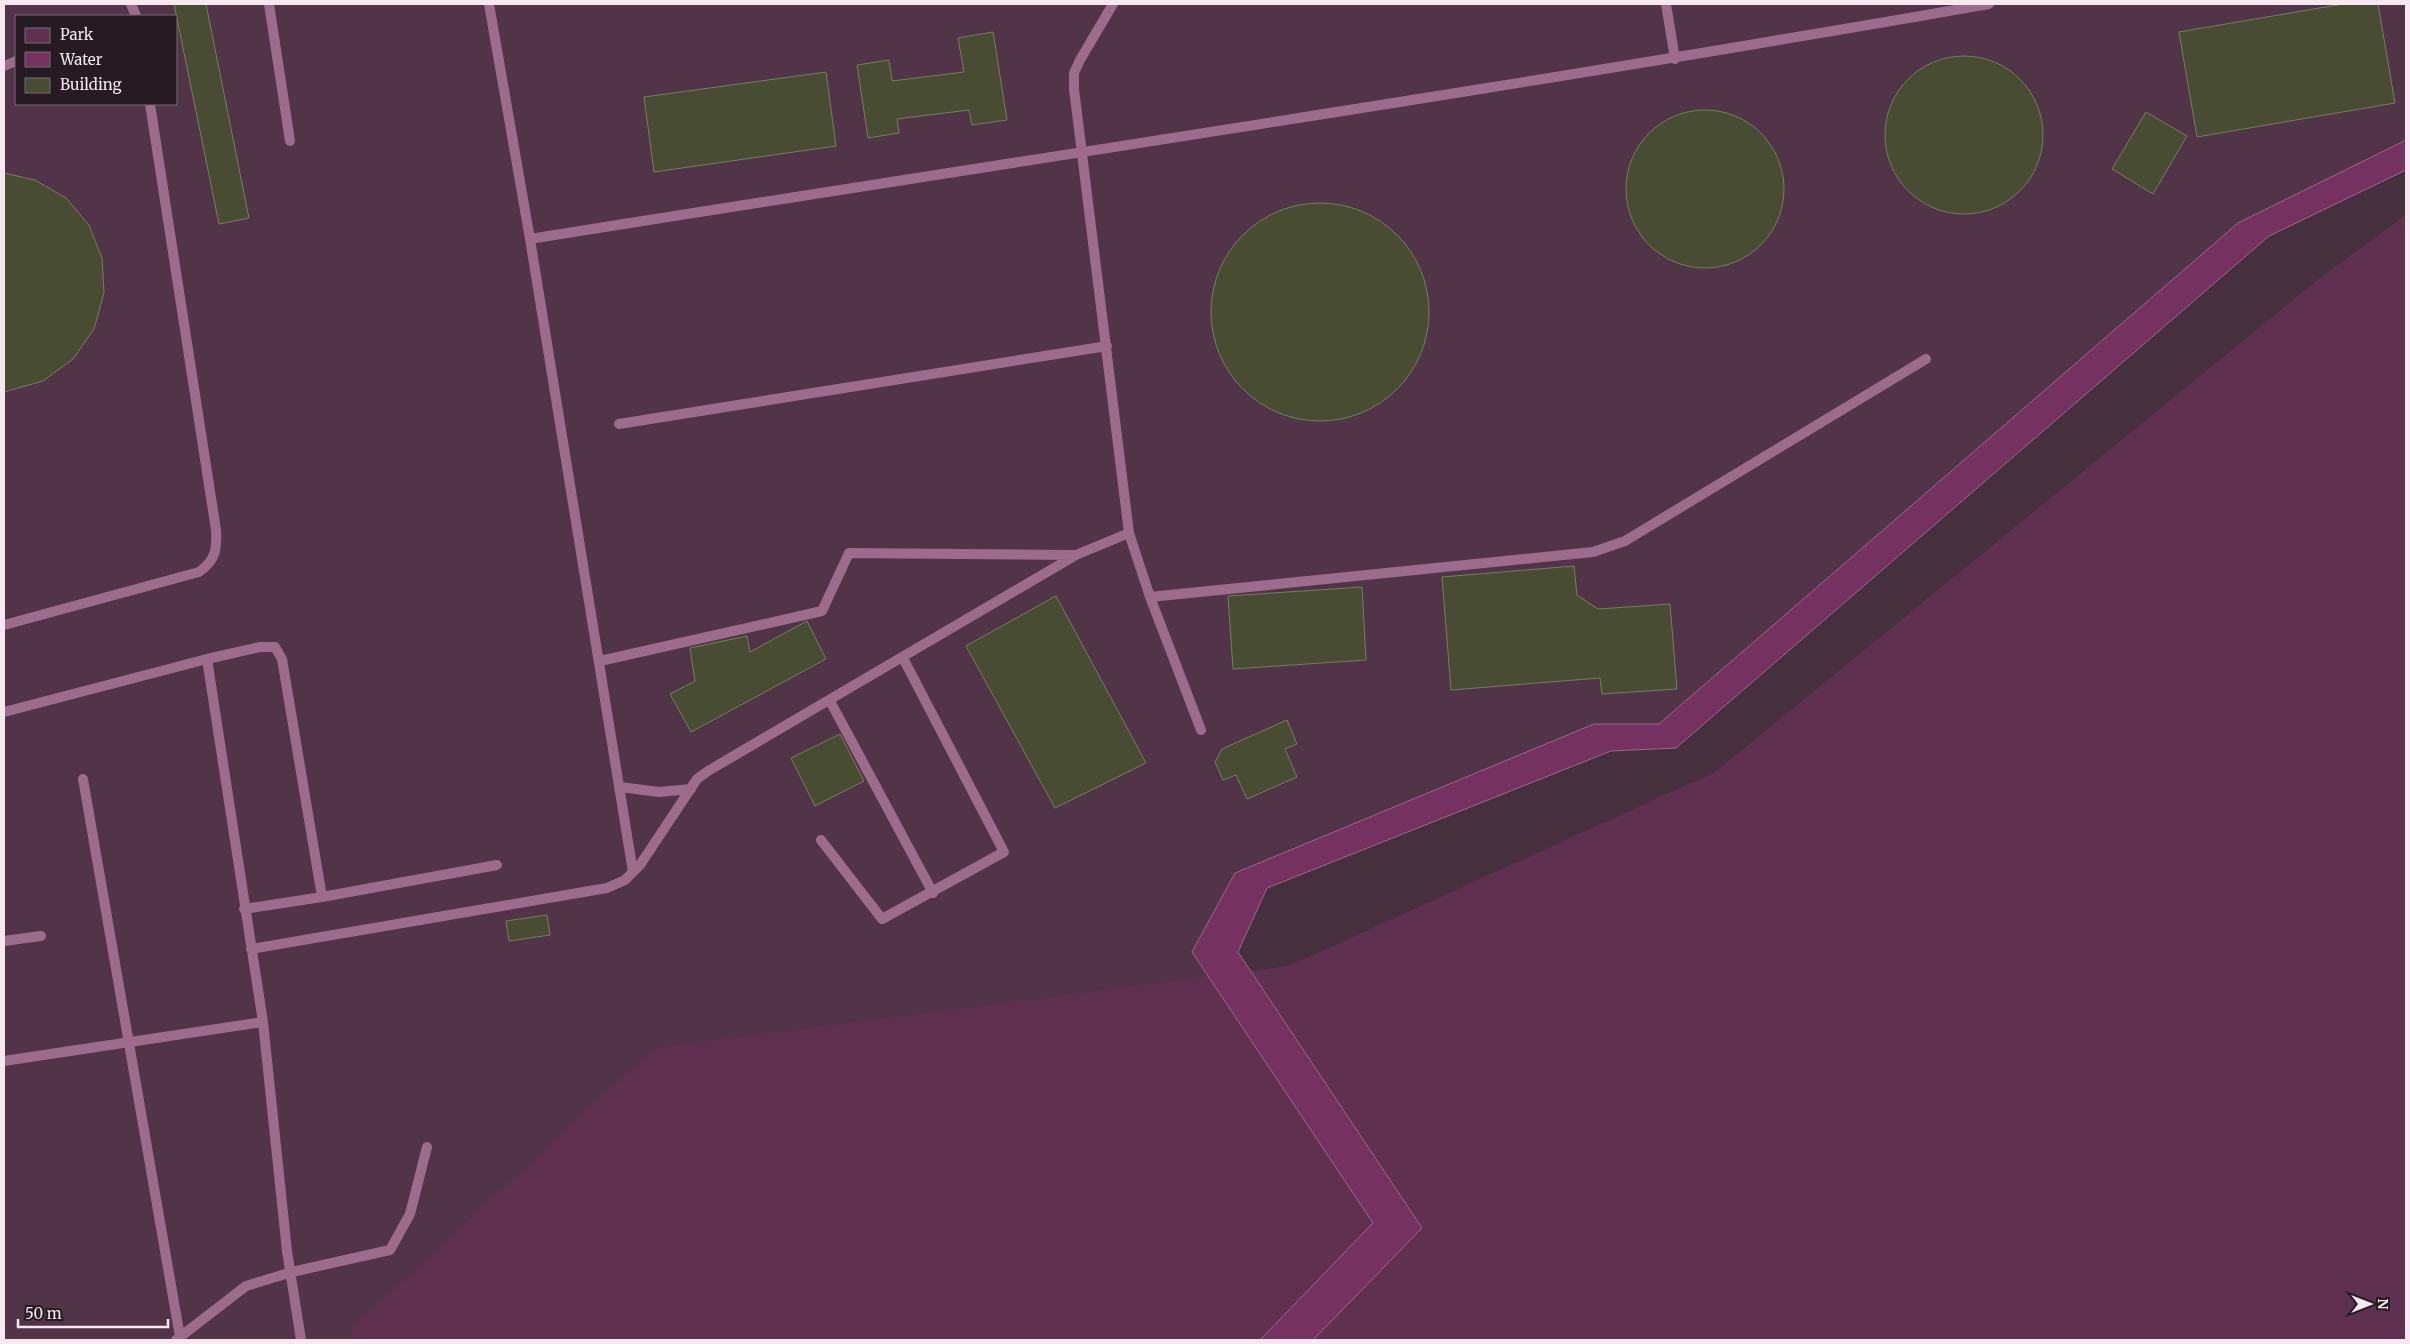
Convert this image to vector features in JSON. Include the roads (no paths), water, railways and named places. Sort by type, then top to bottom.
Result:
[{"type":"lane","points":[[269,4],[290,141]]},
{"type":"lane","points":[[489,4],[600,661],[633,872]]},
{"type":"lane","points":[[1113,4],[1074,73],[1074,89],[1129,533],[1150,597],[1202,730]]},
{"type":"lane","points":[[1666,4],[1675,59]]},
{"type":"lane","points":[[530,240],[1083,150],[1675,59],[1990,4]]},
{"type":"lane","points":[[4,625],[199,572],[209,565],[217,548],[216,530],[150,105]]},
{"type":"lane","points":[[619,424],[1107,346]]},
{"type":"lane","points":[[1150,597],[1593,552],[1625,541],[1926,359]]},
{"type":"lane","points":[[251,950],[607,888],[625,880],[640,865],[690,789],[697,780],[708,772],[1076,555],[1129,533]]},
{"type":"lane","points":[[600,661],[822,611],[849,553],[1076,555]]},
{"type":"lane","points":[[4,712],[207,659],[260,647],[275,647],[282,659],[322,897]]},
{"type":"lane","points":[[821,840],[882,919],[1004,852],[903,658]]},
{"type":"lane","points":[[207,659],[244,909],[263,1022],[287,1251],[292,1272],[301,1340]]},
{"type":"lane","points":[[830,700],[932,893]]},
{"type":"lane","points":[[83,780],[178,1338],[246,1286],[292,1272],[390,1250],[410,1214],[427,1146]]},
{"type":"lane","points":[[620,786],[659,792],[690,789]]},
{"type":"lane","points":[[244,909],[322,897],[497,865]]},
{"type":"lane","points":[[4,941],[41,936]]},
{"type":"lane","points":[[4,1061],[263,1022]]},
{"type":"water","points":[[2406,140],[2406,170],[2269,236],[1676,748],[1611,751],[1267,888],[1238,952],[1422,1228],[1313,1340],[1260,1340],[1373,1223],[1192,952],[1235,873],[1594,724],[1659,724],[2238,223]]}]
